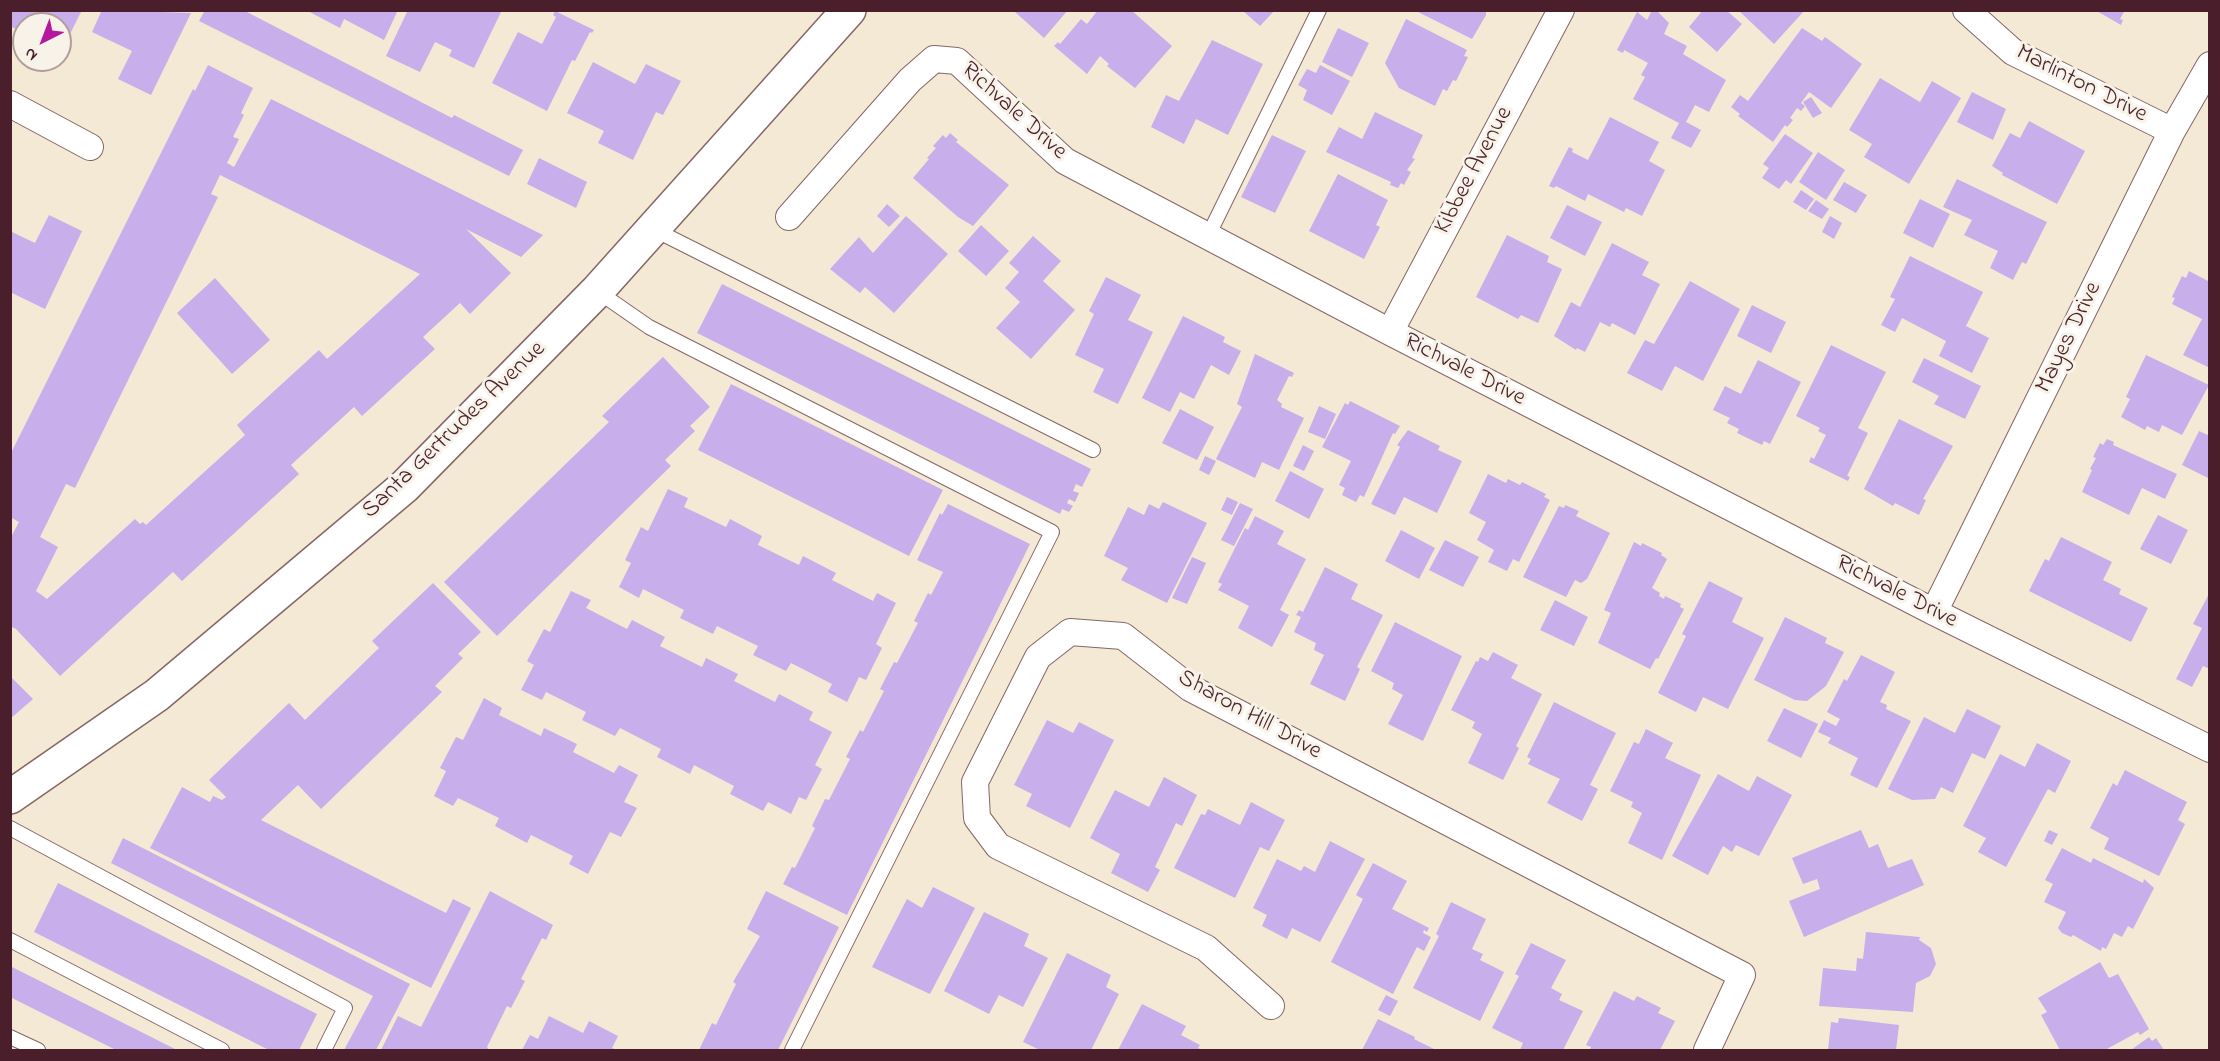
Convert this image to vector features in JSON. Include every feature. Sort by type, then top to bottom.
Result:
[{"type":"main road","name":"Santa Gertrudes Avenue","points":[[10,797],[157,695],[404,487],[597,291],[849,10]]},
{"type":"street","name":"Kibbee Avenue","points":[[1390,332],[1561,10]]},
{"type":"street","name":"Marlinton Drive","points":[[1966,10],[2013,52],[2172,131]]},
{"type":"street","name":"Richvale Drive","points":[[789,217],[910,80],[934,59],[957,61],[1065,161],[1390,332],[1934,612],[2210,749]]},
{"type":"street","name":"Mayes Drive","points":[[1934,612],[2172,131],[2210,65]]},
{"type":"street","points":[[10,104],[90,147]]},
{"type":"street","name":"Sharon Hill Drive","points":[[1271,1006],[1206,948],[998,846],[977,818],[975,782],[1032,667],[1038,657],[1070,632],[1123,636],[1190,688],[1742,975],[1707,1050]]},
{"type":"lane","points":[[1208,236],[1319,10]]},
{"type":"lane","points":[[653,229],[1092,450]]},
{"type":"lane","points":[[597,291],[649,327],[1052,532],[792,1050]]},
{"type":"lane","points":[[10,828],[345,1008],[324,1050]]},
{"type":"lane","points":[[10,940],[222,1050]]},
{"type":"lane","points":[[10,1036],[38,1050]]},
{"type":"building","points":[[10,10],[82,10],[72,30],[72,12],[12,12],[12,27],[10,26]]},
{"type":"building","points":[[102,10],[191,13],[151,95],[118,79],[132,51],[92,32]]},
{"type":"building","points":[[205,10],[243,10],[452,118],[454,115],[523,150],[509,176],[199,21]]},
{"type":"building","points":[[306,10],[398,10],[384,40],[344,19],[340,28]]},
{"type":"building","points":[[408,10],[502,10],[474,68],[449,56],[452,50],[435,42],[420,72],[386,56]]},
{"type":"building","points":[[1017,10],[1068,10],[1044,38],[1015,12]]},
{"type":"building","points":[[1098,10],[1131,10],[1172,46],[1135,88],[1107,66],[1109,64],[1100,56],[1087,74],[1054,46],[1058,42],[1060,44],[1081,19],[1087,24]]},
{"type":"building","points":[[1242,10],[1275,10],[1260,26]]},
{"type":"building","points":[[1414,10],[1486,10],[1486,15],[1472,39]]},
{"type":"building","points":[[1652,10],[1656,10],[1669,23],[1664,34],[1687,46],[1683,54],[1726,80],[1709,112],[1695,105],[1686,122],[1701,130],[1691,148],[1671,138],[1679,123],[1633,99],[1645,77],[1641,75],[1648,63],[1624,50],[1623,53],[1617,50],[1637,12],[1647,20]]},
{"type":"building","points":[[1703,10],[1726,10],[1742,24],[1717,52],[1689,27]]},
{"type":"building","points":[[1738,10],[1805,10],[1774,44]]},
{"type":"building","points":[[2095,10],[2125,10],[2120,19],[2123,20],[2121,25]]},
{"type":"building","points":[[555,11],[594,30],[590,32],[575,61],[572,60],[547,111],[492,83],[518,32],[542,44],[556,17],[553,15]]},
{"type":"building","points":[[1406,19],[1467,50],[1464,56],[1468,57],[1456,81],[1453,80],[1447,91],[1443,89],[1435,106],[1399,88],[1385,63]]},
{"type":"building","points":[[1338,28],[1369,43],[1352,77],[1322,62]]},
{"type":"building","points":[[1802,28],[1822,41],[1825,37],[1862,64],[1831,108],[1809,92],[1801,103],[1805,106],[1801,111],[1797,108],[1790,118],[1793,120],[1787,127],[1785,125],[1773,142],[1738,116],[1740,114],[1731,107],[1740,95],[1748,101]]},
{"type":"building","points":[[1212,40],[1263,64],[1228,135],[1196,119],[1184,144],[1151,127],[1166,95],[1179,101]]},
{"type":"building","points":[[593,62],[635,84],[646,64],[681,81],[663,115],[656,112],[633,160],[598,143],[604,131],[567,113]]},
{"type":"building","points":[[208,65],[253,88],[241,113],[244,115],[233,137],[239,139],[227,163],[234,167],[271,99],[543,235],[521,257],[466,229],[511,273],[470,314],[460,303],[423,337],[435,349],[362,416],[354,407],[291,465],[299,474],[182,581],[173,572],[60,676],[16,629],[10,626],[10,539],[19,522],[10,517],[10,455],[193,89],[195,91]],"holes":[[[220,175],[420,274],[327,359],[319,350],[237,425],[245,435],[146,525],[143,522],[140,524],[135,519],[47,599],[36,591],[58,547],[40,537],[66,484],[75,488],[218,197],[211,194]]]},
{"type":"building","points":[[1320,65],[1350,81],[1332,115],[1303,100],[1307,90],[1298,85],[1307,69],[1316,73]]},
{"type":"building","points":[[1880,78],[1920,102],[1932,81],[1961,98],[1909,184],[1864,157],[1872,144],[1849,130]]},
{"type":"building","points":[[1972,92],[2006,109],[1993,140],[1957,122]]},
{"type":"building","points":[[1811,97],[1822,113],[1813,118],[1803,102]]},
{"type":"building","points":[[1375,112],[1423,135],[1412,158],[1415,159],[1407,170],[1411,172],[1404,185],[1401,183],[1398,188],[1390,185],[1391,182],[1326,152],[1339,127],[1362,139]]},
{"type":"building","points":[[1610,117],[1659,142],[1649,161],[1665,170],[1642,216],[1626,208],[1624,212],[1588,194],[1585,201],[1556,186],[1554,188],[1549,186],[1569,147],[1573,149],[1572,152],[1588,160]]},
{"type":"building","points":[[2029,121],[2085,151],[2057,204],[2002,175],[2003,173],[1992,166],[2010,133],[2020,138]]},
{"type":"building","points":[[950,133],[958,140],[956,142],[1009,185],[973,226],[958,217],[913,178],[936,148],[933,146],[943,135],[946,138]]},
{"type":"building","points":[[1785,134],[1813,153],[1791,184],[1786,180],[1779,189],[1762,178],[1769,168],[1763,164]]},
{"type":"building","points":[[1272,135],[1306,151],[1275,213],[1241,197]]},
{"type":"building","points":[[1818,152],[1845,170],[1826,200],[1799,182]]},
{"type":"building","points":[[539,158],[587,182],[576,208],[527,184]]},
{"type":"building","points":[[1338,174],[1388,200],[1376,225],[1380,227],[1364,259],[1309,231]]},
{"type":"building","points":[[1957,179],[2047,222],[2026,264],[2022,262],[2013,280],[1990,268],[1998,251],[1964,235],[1972,220],[1943,207]]},
{"type":"building","points":[[1844,182],[1867,195],[1856,213],[1833,200]]},
{"type":"building","points":[[1801,190],[1814,199],[1806,210],[1793,202]]},
{"type":"building","points":[[1920,199],[1950,214],[1933,248],[1903,233]]},
{"type":"building","points":[[1816,200],[1829,209],[1822,219],[1808,211]]},
{"type":"building","points":[[887,204],[900,216],[889,227],[877,216]]},
{"type":"building","points":[[1567,205],[1602,222],[1585,256],[1550,238]]},
{"type":"building","points":[[49,215],[82,231],[45,309],[10,292],[10,231],[35,243]]},
{"type":"building","points":[[906,216],[948,254],[894,313],[865,287],[860,293],[830,269],[859,237],[873,253]]},
{"type":"building","points":[[1830,216],[1842,223],[1834,239],[1822,232]]},
{"type":"building","points":[[981,225],[1009,251],[986,276],[958,251]]},
{"type":"building","points":[[1507,235],[1549,256],[1547,262],[1562,269],[1538,323],[1521,315],[1518,319],[1476,297]]},
{"type":"building","points":[[1033,236],[1061,261],[1043,281],[1075,310],[1031,359],[996,328],[1020,302],[1005,288],[1019,272],[1009,263]]},
{"type":"building","points":[[1612,243],[1649,262],[1642,275],[1660,284],[1635,335],[1612,323],[1610,327],[1600,322],[1585,352],[1577,348],[1576,350],[1554,336],[1571,302],[1580,307]]},
{"type":"building","points":[[1910,256],[1983,292],[1966,326],[1989,338],[1972,373],[1939,356],[1946,341],[1902,318],[1895,332],[1881,325],[1895,299],[1890,297]]},
{"type":"building","points":[[2189,271],[2210,282],[2210,368],[2183,355],[2202,319],[2172,304],[2175,298],[2172,297],[2182,276],[2186,278]]},
{"type":"building","points":[[1106,277],[1141,295],[1128,320],[1153,332],[1118,404],[1093,392],[1104,369],[1075,355],[1094,314],[1089,311]]},
{"type":"building","points":[[215,278],[270,340],[232,374],[177,313]]},
{"type":"building","points":[[1690,281],[1740,309],[1703,381],[1675,366],[1662,391],[1627,373],[1645,340],[1654,344]]},
{"type":"building","points":[[722,284],[1091,469],[1082,487],[1076,484],[1073,491],[1079,493],[1075,502],[1069,499],[1067,503],[1073,506],[1069,512],[1062,509],[1060,514],[697,333]]},
{"type":"building","points":[[1752,305],[1786,322],[1771,353],[1737,336]]},
{"type":"building","points":[[1183,316],[1225,337],[1223,342],[1241,351],[1229,375],[1211,365],[1194,399],[1180,392],[1170,412],[1142,398]]},
{"type":"building","points":[[1831,345],[1886,372],[1858,428],[1868,433],[1847,476],[1850,477],[1848,481],[1809,462],[1811,457],[1814,459],[1826,435],[1818,431],[1820,428],[1796,416]]},
{"type":"building","points":[[1255,354],[1294,373],[1292,377],[1289,376],[1277,400],[1282,404],[1281,407],[1304,418],[1279,470],[1262,462],[1255,478],[1216,459],[1242,407],[1237,404]]},
{"type":"building","points":[[2146,355],[2209,385],[2182,435],[2162,425],[2159,432],[2147,426],[2145,430],[2121,417],[2130,399],[2126,397]]},
{"type":"building","points":[[663,357],[710,407],[690,426],[695,431],[665,460],[671,466],[497,636],[444,582],[609,422],[602,416]]},
{"type":"building","points":[[1924,358],[1981,386],[1965,419],[1934,404],[1939,396],[1912,382]]},
{"type":"building","points":[[1758,360],[1801,382],[1770,444],[1764,441],[1762,445],[1737,433],[1739,429],[1727,423],[1730,418],[1713,410],[1725,386],[1741,394]]},
{"type":"building","points":[[731,384],[943,490],[909,556],[698,450]]},
{"type":"building","points":[[1350,401],[1400,426],[1395,434],[1393,433],[1364,497],[1360,495],[1356,502],[1342,495],[1345,488],[1339,485],[1351,461],[1322,447],[1345,403],[1348,405]]},
{"type":"building","points":[[1319,406],[1336,414],[1325,439],[1308,432]]},
{"type":"building","points":[[1180,409],[1214,427],[1197,460],[1162,443]]},
{"type":"building","points":[[1899,419],[1953,446],[1923,499],[1926,500],[1919,515],[1895,503],[1893,506],[1864,489]]},
{"type":"building","points":[[1408,430],[1440,446],[1438,450],[1462,461],[1437,513],[1404,497],[1395,515],[1371,504],[1400,447],[1397,445]]},
{"type":"building","points":[[2199,431],[2210,436],[2210,479],[2182,465]]},
{"type":"building","points":[[2107,439],[2114,442],[2113,445],[2177,474],[2165,499],[2142,488],[2129,515],[2082,492],[2096,458],[2093,457],[2100,443],[2103,445]]},
{"type":"building","points":[[1303,445],[1314,451],[1304,471],[1293,466]]},
{"type":"building","points":[[1205,456],[1216,461],[1209,475],[1199,470]]},
{"type":"building","points":[[1290,471],[1324,489],[1309,519],[1275,501]]},
{"type":"building","points":[[1488,474],[1506,483],[1508,479],[1520,485],[1522,482],[1546,494],[1544,497],[1550,500],[1519,562],[1513,559],[1507,571],[1488,562],[1494,550],[1477,540],[1486,522],[1469,513]]},
{"type":"building","points":[[668,489],[688,498],[684,507],[726,527],[730,519],[762,536],[758,545],[799,565],[803,556],[836,573],[832,580],[873,601],[877,593],[896,603],[876,644],[882,648],[866,680],[859,677],[847,702],[828,692],[832,684],[791,663],[786,671],[753,655],[758,646],[717,626],[713,634],[680,618],[684,610],[643,589],[639,598],[619,587],[631,563],[625,560],[641,527],[648,531]]},
{"type":"building","points":[[1227,497],[1238,502],[1232,515],[1221,510]]},
{"type":"building","points":[[1163,502],[1207,523],[1167,603],[1121,580],[1128,568],[1104,556],[1128,507],[1144,515],[1149,504],[1159,509]]},
{"type":"building","points":[[1240,503],[1253,509],[1234,546],[1221,540]]},
{"type":"building","points":[[948,504],[1030,544],[847,915],[783,884],[792,867],[795,868],[815,828],[812,826],[825,799],[829,800],[850,759],[846,757],[860,730],[863,732],[884,691],[880,689],[918,623],[914,621],[928,593],[931,595],[943,572],[917,560],[940,513],[942,515]]},
{"type":"building","points":[[1565,505],[1579,511],[1576,516],[1610,533],[1587,579],[1581,583],[1575,580],[1566,597],[1523,577],[1559,506],[1564,508]]},
{"type":"building","points":[[2158,515],[2188,530],[2171,564],[2140,549]]},
{"type":"building","points":[[1255,516],[1284,531],[1277,544],[1306,559],[1280,610],[1289,615],[1272,647],[1238,628],[1249,606],[1218,590],[1222,584],[1218,582],[1245,528],[1248,530]]},
{"type":"building","points":[[1401,530],[1435,548],[1419,579],[1385,561]]},
{"type":"building","points":[[2061,537],[2112,562],[2103,580],[2121,589],[2119,594],[2148,608],[2131,642],[2029,591],[2045,559],[2049,561]]},
{"type":"building","points":[[1445,540],[1479,557],[1463,587],[1429,570]]},
{"type":"building","points":[[1634,542],[1641,546],[1642,543],[1662,553],[1661,555],[1667,559],[1652,588],[1660,593],[1659,596],[1664,599],[1665,596],[1681,604],[1680,607],[1684,609],[1658,659],[1656,658],[1650,669],[1598,643],[1611,613],[1604,610]]},
{"type":"building","points":[[1192,557],[1206,563],[1187,604],[1172,598]]},
{"type":"building","points":[[1325,567],[1358,584],[1351,599],[1383,615],[1357,667],[1360,669],[1345,701],[1310,684],[1324,655],[1314,650],[1316,643],[1294,632],[1301,617],[1296,615],[1299,610],[1303,612]]},
{"type":"building","points":[[1709,581],[1743,598],[1732,622],[1764,638],[1728,709],[1703,697],[1696,712],[1658,693],[1686,636],[1682,634]]},
{"type":"building","points":[[433,583],[481,632],[458,654],[463,658],[435,686],[442,692],[321,809],[298,785],[261,820],[446,913],[453,899],[471,908],[431,988],[150,848],[182,787],[210,802],[213,796],[222,800],[226,797],[209,780],[289,703],[305,720],[379,648],[372,641]]},
{"type":"building","points":[[571,591],[591,600],[586,608],[627,629],[632,620],[665,637],[660,646],[702,667],[706,658],[738,674],[734,681],[775,702],[779,694],[813,712],[809,720],[832,732],[815,765],[822,769],[806,800],[799,797],[791,814],[768,802],[763,811],[730,794],[734,786],[694,765],[690,774],[657,757],[661,749],[620,728],[615,736],[582,720],[586,712],[546,692],[542,700],[521,690],[534,665],[527,661],[544,629],[550,632]]},
{"type":"building","points":[[2210,592],[2210,669],[2203,666],[2192,687],[2176,679],[2202,628],[2193,624]]},
{"type":"building","points":[[1555,600],[1588,617],[1574,646],[1540,630]]},
{"type":"building","points":[[1785,617],[1827,638],[1825,643],[1844,652],[1826,686],[1807,701],[1795,700],[1754,680]]},
{"type":"building","points":[[1395,622],[1462,656],[1423,741],[1388,724],[1403,695],[1392,689],[1394,683],[1371,671]]},
{"type":"building","points":[[1493,652],[1518,665],[1511,678],[1542,694],[1516,746],[1519,748],[1503,780],[1468,763],[1482,734],[1472,728],[1475,722],[1451,710],[1476,661],[1478,662],[1480,657],[1488,661]]},
{"type":"building","points":[[1861,655],[1895,672],[1880,702],[1887,705],[1886,709],[1911,721],[1877,788],[1850,775],[1858,758],[1828,743],[1831,738],[1818,732],[1824,720],[1836,726],[1840,719],[1827,712],[1844,679],[1847,681]]},
{"type":"building","points":[[10,676],[33,699],[10,719]]},
{"type":"building","points":[[484,698],[502,708],[499,715],[541,736],[544,728],[577,744],[573,752],[614,773],[619,765],[638,775],[624,802],[637,808],[621,837],[610,832],[588,874],[569,864],[573,856],[531,835],[527,843],[495,826],[499,818],[458,798],[453,806],[434,796],[446,771],[440,768],[456,737],[463,740]]},
{"type":"building","points":[[1554,702],[1616,733],[1590,785],[1598,789],[1582,821],[1547,803],[1560,779],[1528,764],[1531,759],[1527,757]]},
{"type":"building","points":[[1784,708],[1818,724],[1801,758],[1767,741]]},
{"type":"building","points":[[1967,709],[2001,726],[1985,759],[1972,753],[1953,793],[1941,787],[1935,799],[1912,800],[1888,789],[1924,717],[1955,733]]},
{"type":"building","points":[[1047,720],[1073,733],[1079,722],[1114,740],[1070,828],[1026,806],[1032,794],[1014,785]]},
{"type":"building","points":[[1646,729],[1673,743],[1665,758],[1701,775],[1662,860],[1628,843],[1642,813],[1631,807],[1633,802],[1610,791],[1634,742],[1639,744]]},
{"type":"building","points":[[2037,743],[2071,761],[2055,793],[2048,789],[2006,867],[1978,852],[1986,838],[1963,826],[2000,754],[2025,767]]},
{"type":"building","points":[[2125,770],[2187,802],[2178,820],[2185,824],[2159,876],[2104,849],[2109,838],[2090,828],[2113,783],[2117,786]]},
{"type":"building","points":[[1718,774],[1749,791],[1757,776],[1792,795],[1759,856],[1736,845],[1732,852],[1723,846],[1708,875],[1672,856]]},
{"type":"building","points":[[1164,777],[1197,795],[1182,826],[1176,823],[1155,867],[1160,870],[1148,892],[1111,873],[1120,854],[1090,838],[1115,790],[1149,807]]},
{"type":"building","points":[[1251,802],[1285,820],[1269,851],[1260,847],[1235,898],[1174,868],[1201,814],[1205,815],[1208,809],[1240,825]]},
{"type":"building","points":[[1861,830],[1869,848],[1878,844],[1888,868],[1912,859],[1924,885],[1804,937],[1789,901],[1820,889],[1817,879],[1803,884],[1792,858]]},
{"type":"building","points":[[2049,830],[2058,834],[2052,845],[2044,841]]},
{"type":"building","points":[[123,838],[410,984],[376,1050],[344,1050],[373,996],[111,863]]},
{"type":"building","points":[[1330,841],[1365,859],[1320,942],[1292,928],[1287,939],[1262,926],[1267,915],[1253,908],[1277,859],[1301,871],[1304,866],[1315,872]]},
{"type":"building","points":[[2062,848],[2091,863],[2093,858],[2143,883],[2144,879],[2154,888],[2133,929],[2128,926],[2122,937],[2114,933],[2106,949],[2102,947],[2101,951],[2073,935],[2071,937],[2062,933],[2058,928],[2066,912],[2044,902],[2053,884],[2045,880]]},
{"type":"building","points":[[1373,863],[1407,881],[1392,909],[1429,928],[1423,933],[1431,937],[1424,951],[1417,947],[1393,994],[1331,962],[1363,899],[1356,895]]},
{"type":"building","points":[[58,883],[317,1014],[299,1050],[269,1050],[34,932]]},
{"type":"building","points":[[933,887],[975,908],[930,994],[872,967],[907,899],[922,908]]},
{"type":"building","points":[[490,891],[553,925],[546,940],[542,938],[521,979],[525,981],[511,1008],[507,1006],[487,1047],[489,1050],[381,1050],[398,1016],[421,1027]]},
{"type":"building","points":[[766,891],[839,927],[778,1050],[699,1050],[712,1023],[716,1025],[736,984],[733,982],[760,936],[747,929]]},
{"type":"building","points":[[1451,902],[1486,919],[1472,949],[1483,954],[1480,960],[1504,972],[1480,1021],[1413,988],[1439,936],[1436,934]]},
{"type":"building","points":[[984,912],[1029,934],[1024,946],[1048,958],[1023,1007],[999,995],[989,1014],[944,991]]},
{"type":"building","points":[[1866,932],[1920,937],[1919,940],[1931,948],[1936,964],[1930,976],[1916,983],[1913,1012],[1819,1006],[1823,968],[1856,971],[1857,958],[1863,959]]},
{"type":"building","points":[[1531,943],[1566,960],[1551,988],[1562,994],[1559,1000],[1583,1011],[1563,1050],[1520,1050],[1523,1043],[1492,1028],[1519,976],[1515,974]]},
{"type":"building","points":[[1067,953],[1111,975],[1106,987],[1119,994],[1091,1050],[1040,1050],[1023,1042]]},
{"type":"building","points":[[2100,962],[2109,978],[2118,974],[2149,1029],[2140,1035],[2138,1032],[2105,1050],[2060,1050],[2041,1015],[2047,1012],[2038,998]]},
{"type":"building","points":[[10,966],[177,1050],[116,1050],[10,997]]},
{"type":"building","points":[[1614,991],[1634,1001],[1637,996],[1661,1008],[1658,1013],[1675,1021],[1660,1050],[1590,1050],[1591,1047],[1586,1045]]},
{"type":"building","points":[[1386,995],[1398,1001],[1390,1016],[1378,1010]]},
{"type":"building","points":[[1142,1004],[1186,1026],[1181,1035],[1200,1045],[1198,1048],[1203,1050],[1118,1050]]},
{"type":"building","points":[[549,1016],[583,1033],[589,1021],[618,1036],[612,1048],[617,1050],[522,1050],[530,1035],[538,1039]]},
{"type":"building","points":[[1839,1018],[1899,1025],[1896,1050],[1828,1050],[1831,1022],[1838,1023]]},
{"type":"building","points":[[1378,1019],[1415,1037],[1414,1039],[1436,1050],[1362,1050]]},
{"type":"building","points":[[2149,1037],[2152,1041],[2156,1038],[2164,1050],[2131,1050]]}]
